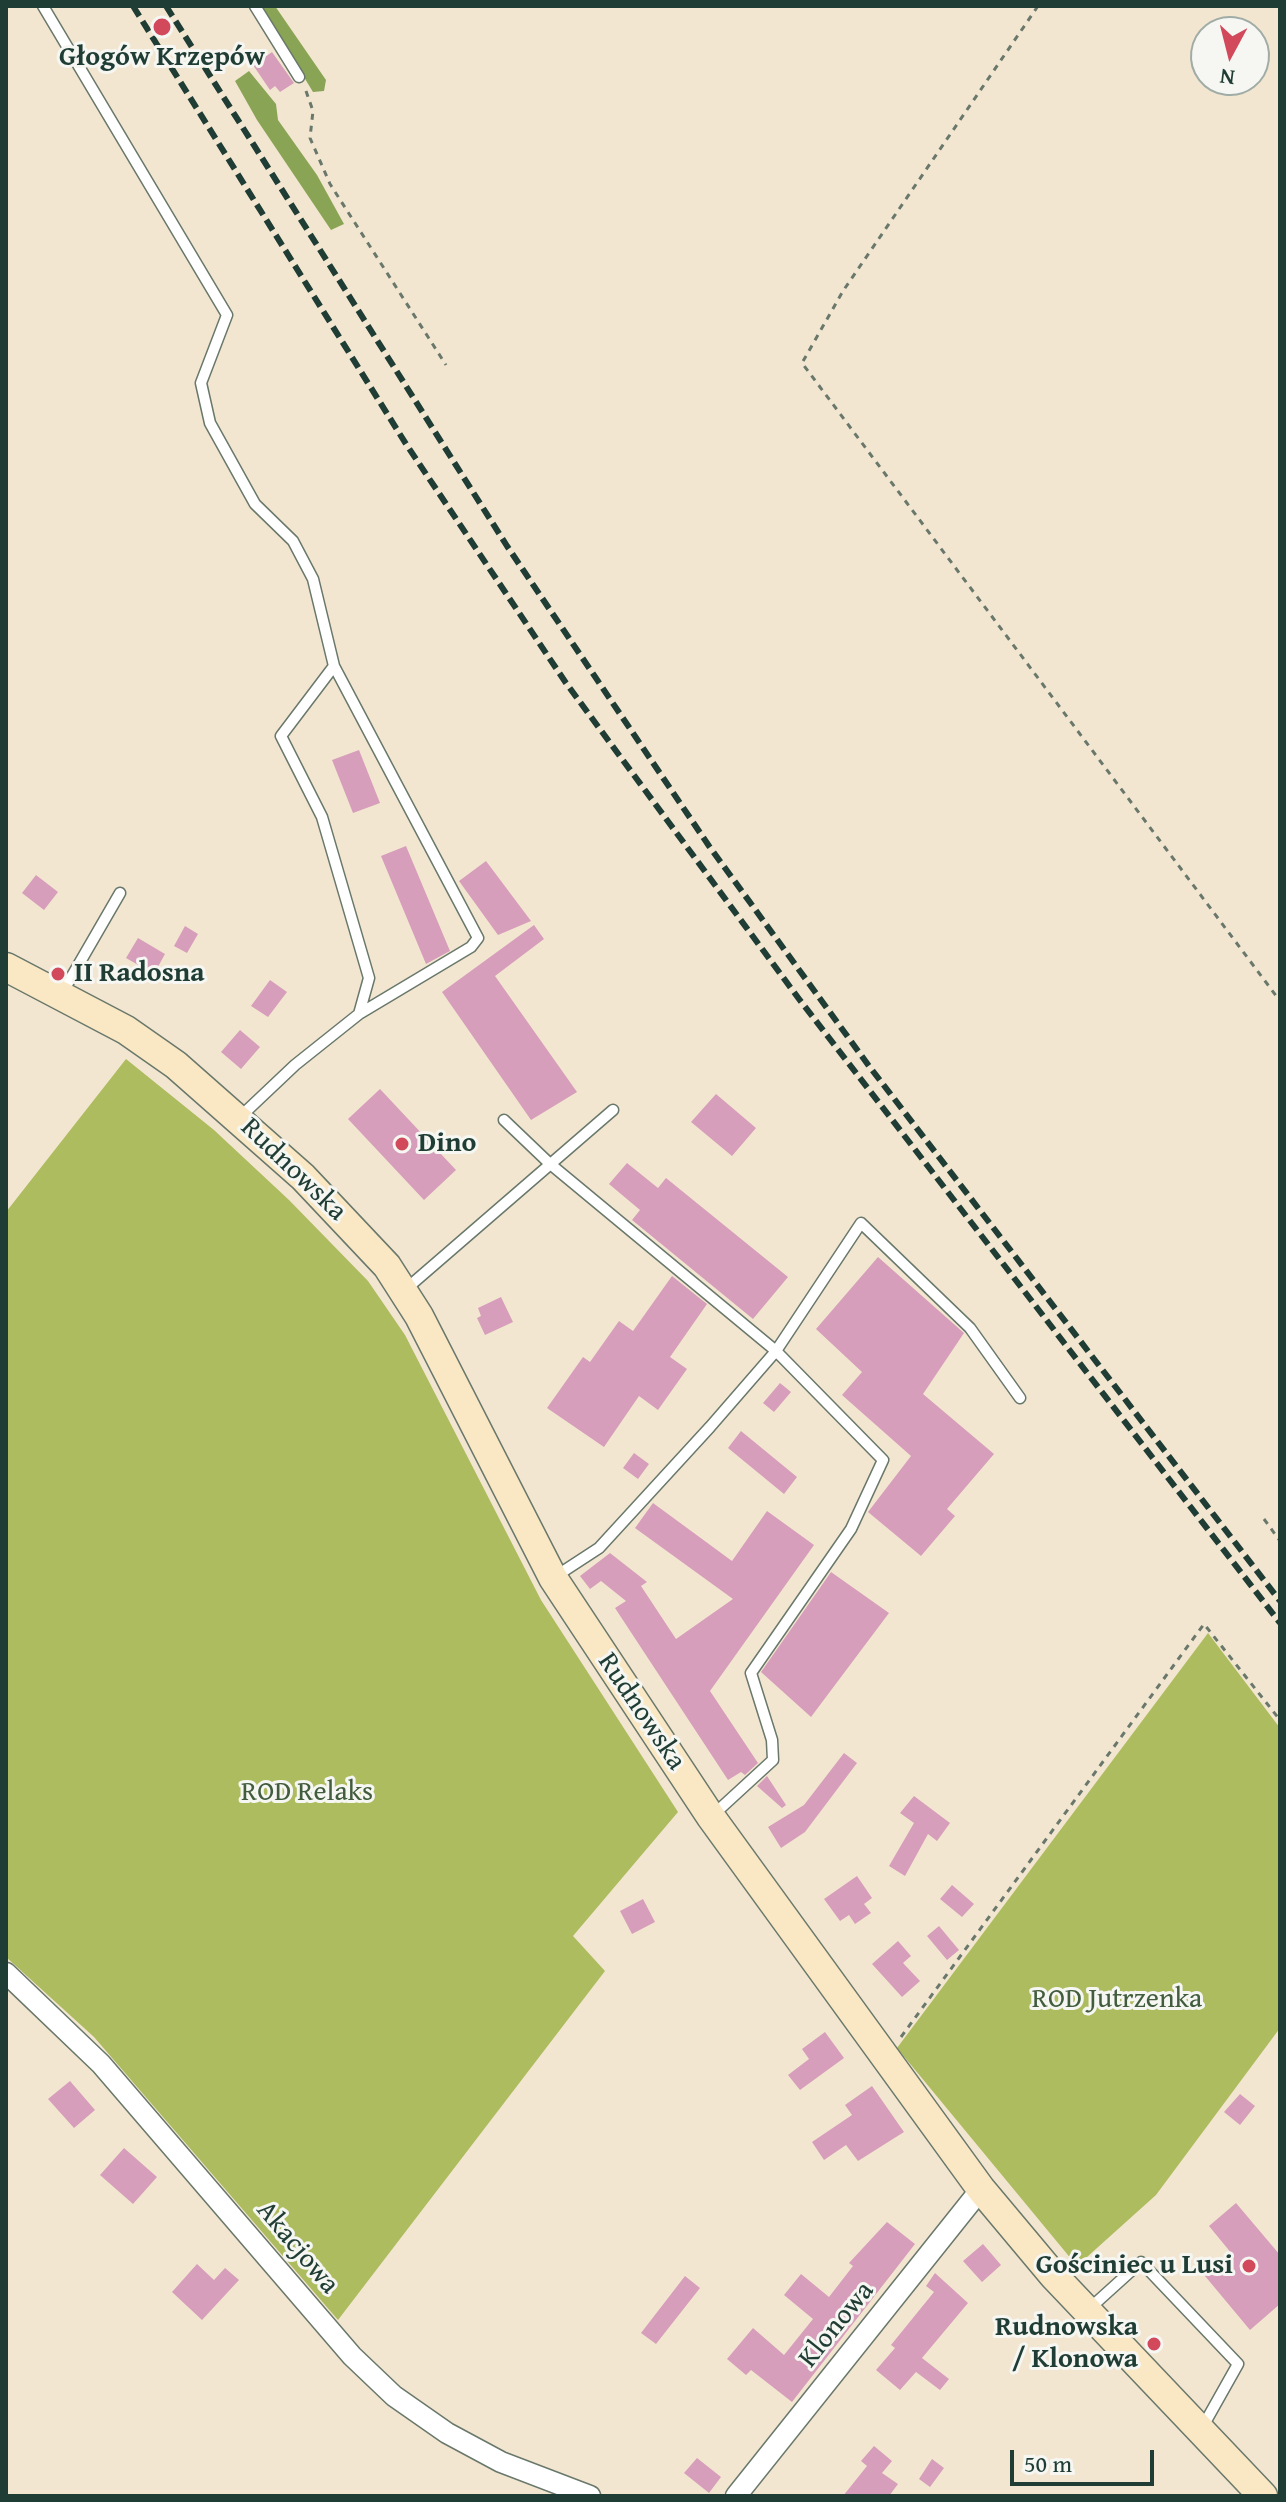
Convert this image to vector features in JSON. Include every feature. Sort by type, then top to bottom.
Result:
[{"type":"main road","name":"Rudnowska","points":[[6,967],[138,1039],[176,1065],[239,1118],[359,1234],[404,1290],[553,1578],[711,1817],[884,2059],[981,2189],[1088,2310],[1263,2496]]},
{"type":"street","name":"Akacjowa","points":[[6,1973],[101,2064],[352,2356],[394,2396],[447,2433],[501,2462],[590,2496]]},
{"type":"street","name":"Klonowa","points":[[736,2496],[981,2189]]},
{"type":"lane","points":[[43,6],[227,315],[201,383],[210,423],[255,504],[293,541],[313,579],[334,666],[478,938],[471,947],[359,1014],[295,1065],[239,1118]]},
{"type":"lane","points":[[255,6],[299,77]]},
{"type":"lane","points":[[334,666],[281,736],[322,817],[369,978],[359,1014]]},
{"type":"lane","points":[[60,996],[120,893]]},
{"type":"lane","points":[[404,1290],[613,1110]]},
{"type":"lane","points":[[504,1120],[549,1163],[776,1351],[883,1460],[851,1529],[751,1673],[772,1740],[773,1760],[711,1817]]},
{"type":"lane","points":[[553,1578],[599,1548],[776,1351],[861,1223],[970,1328],[1020,1398]]},
{"type":"lane","points":[[1088,2310],[1141,2262],[1238,2364],[1201,2429]]},
{"type":"path","points":[[1038,6],[843,291],[802,363],[1280,1001]]},
{"type":"path","points":[[299,77],[313,111],[310,138],[313,150],[330,184],[446,365]]},
{"type":"path","points":[[1264,1519],[1280,1541]]},
{"type":"path","points":[[884,2059],[1204,1624],[1280,1720]]},
{"type":"green space","points":[[261,6],[275,6],[326,80],[324,91],[313,92]]},
{"type":"green space","points":[[249,71],[276,104],[278,120],[317,175],[344,224],[331,230],[257,120],[235,81]]},
{"type":"green space","name":"ROD Relaks","points":[[126,1059],[214,1130],[289,1200],[368,1281],[405,1335],[541,1600],[678,1812],[573,1936],[605,1971],[338,2320],[94,2037],[6,1957],[6,1212]]},
{"type":"green space","name":"ROD Jutrzenka","points":[[1208,1633],[1280,1728],[1280,2028],[1156,2195],[1077,2266],[897,2048]]},
{"type":"building","points":[[272,52],[294,83],[280,92],[275,86],[270,90],[253,65]]},
{"type":"building","points":[[359,750],[380,803],[353,813],[332,760]]},
{"type":"building","points":[[406,846],[450,951],[426,964],[381,856]]},
{"type":"building","points":[[486,861],[531,921],[498,935],[459,881]]},
{"type":"building","points":[[36,875],[58,892],[44,910],[22,893]]},
{"type":"building","points":[[534,925],[544,939],[495,976],[577,1092],[531,1120],[442,992]]},
{"type":"building","points":[[185,926],[198,934],[187,953],[174,946]]},
{"type":"building","points":[[138,938],[165,954],[154,974],[126,958]]},
{"type":"building","points":[[270,980],[287,992],[268,1017],[251,1006]]},
{"type":"building","points":[[240,1030],[260,1047],[241,1069],[221,1052]]},
{"type":"building","name":"Dino","points":[[380,1089],[456,1170],[424,1200],[348,1119]]},
{"type":"building","points":[[716,1094],[756,1128],[732,1156],[691,1122]]},
{"type":"building","points":[[627,1163],[658,1188],[666,1178],[788,1277],[753,1319],[632,1220],[640,1210],[609,1184]]},
{"type":"building","points":[[878,1257],[964,1333],[923,1394],[994,1454],[947,1509],[955,1516],[921,1556],[868,1512],[911,1456],[842,1395],[862,1372],[816,1329]]},
{"type":"building","points":[[672,1276],[707,1304],[670,1357],[687,1369],[658,1410],[639,1396],[604,1447],[547,1408],[583,1357],[590,1362],[619,1321],[633,1331]]},
{"type":"building","points":[[501,1297],[513,1322],[485,1335],[477,1318],[481,1316],[478,1308]]},
{"type":"building","points":[[780,1383],[791,1392],[774,1412],[763,1403]]},
{"type":"building","points":[[741,1431],[797,1477],[784,1494],[728,1448]]},
{"type":"building","points":[[634,1453],[649,1464],[638,1479],[623,1468]]},
{"type":"building","points":[[653,1503],[732,1561],[767,1511],[814,1545],[710,1691],[758,1763],[745,1775],[741,1772],[728,1780],[615,1608],[626,1601],[601,1581],[590,1589],[580,1576],[610,1553],[647,1582],[641,1586],[676,1639],[733,1599],[635,1528]]},
{"type":"building","points":[[831,1572],[889,1613],[811,1717],[761,1672]]},
{"type":"building","points":[[844,1753],[857,1763],[805,1832],[781,1848],[768,1827],[804,1805]]},
{"type":"building","points":[[767,1776],[786,1805],[782,1808],[757,1786]]},
{"type":"building","points":[[914,1796],[950,1823],[937,1841],[928,1834],[905,1876],[889,1866],[914,1823],[900,1813]]},
{"type":"building","points":[[857,1876],[872,1898],[864,1904],[871,1913],[855,1924],[849,1915],[840,1921],[824,1899]]},
{"type":"building","points":[[952,1885],[974,1904],[962,1917],[940,1899]]},
{"type":"building","points":[[643,1899],[655,1922],[632,1934],[620,1911]]},
{"type":"building","points":[[939,1926],[959,1950],[947,1960],[927,1936]]},
{"type":"building","points":[[898,1941],[911,1956],[903,1963],[920,1981],[902,1997],[872,1964]]},
{"type":"building","points":[[825,2032],[844,2058],[800,2090],[788,2075],[809,2059],[802,2049]]},
{"type":"building","points":[[70,2081],[95,2110],[74,2128],[48,2099]]},
{"type":"building","points":[[872,2086],[904,2132],[858,2161],[846,2145],[824,2160],[812,2142],[852,2115],[845,2105]]},
{"type":"building","points":[[1240,2094],[1255,2106],[1240,2125],[1224,2112]]},
{"type":"building","points":[[124,2148],[157,2177],[133,2204],[100,2175]]},
{"type":"building","name":"Gościniec u Lusi","points":[[1236,2203],[1280,2255],[1280,2304],[1250,2330],[1205,2276],[1232,2254],[1209,2226]]},
{"type":"building","points":[[887,2222],[915,2244],[792,2402],[751,2370],[746,2375],[727,2359],[753,2328],[784,2355],[813,2319],[784,2295],[801,2274],[829,2297],[853,2266],[849,2263]]},
{"type":"building","points":[[983,2244],[1001,2265],[982,2282],[963,2261]]},
{"type":"building","points":[[197,2264],[214,2280],[225,2268],[239,2280],[202,2320],[172,2292]]},
{"type":"building","points":[[935,2273],[968,2303],[922,2358],[949,2379],[940,2390],[916,2372],[900,2390],[876,2370],[895,2348],[891,2345],[934,2292],[926,2286]]},
{"type":"building","points":[[685,2276],[700,2288],[656,2344],[641,2333]]},
{"type":"building","points":[[874,2446],[892,2461],[882,2473],[898,2484],[889,2496],[843,2496],[867,2466],[861,2461]]},
{"type":"building","points":[[697,2458],[721,2477],[709,2493],[684,2473]]},
{"type":"building","points":[[932,2459],[944,2468],[930,2487],[919,2479]]},
{"type":"railway","points":[[133,6],[406,444],[566,683],[799,999],[1280,1623]]},
{"type":"railway","points":[[166,6],[507,546],[709,846],[869,1066],[1280,1601]]},
{"type":"place","name":"Głogów Krzepów","points":[[162,27]]},
{"type":"place","name":"II Radosna","points":[[58,974]]},
{"type":"place","name":"Dino","points":[[402,1144]]},
{"type":"place","name":"Gościniec u Lusi","points":[[1249,2266]]},
{"type":"place","name":"Rudnowska / Klonowa","points":[[1154,2344]]}]
